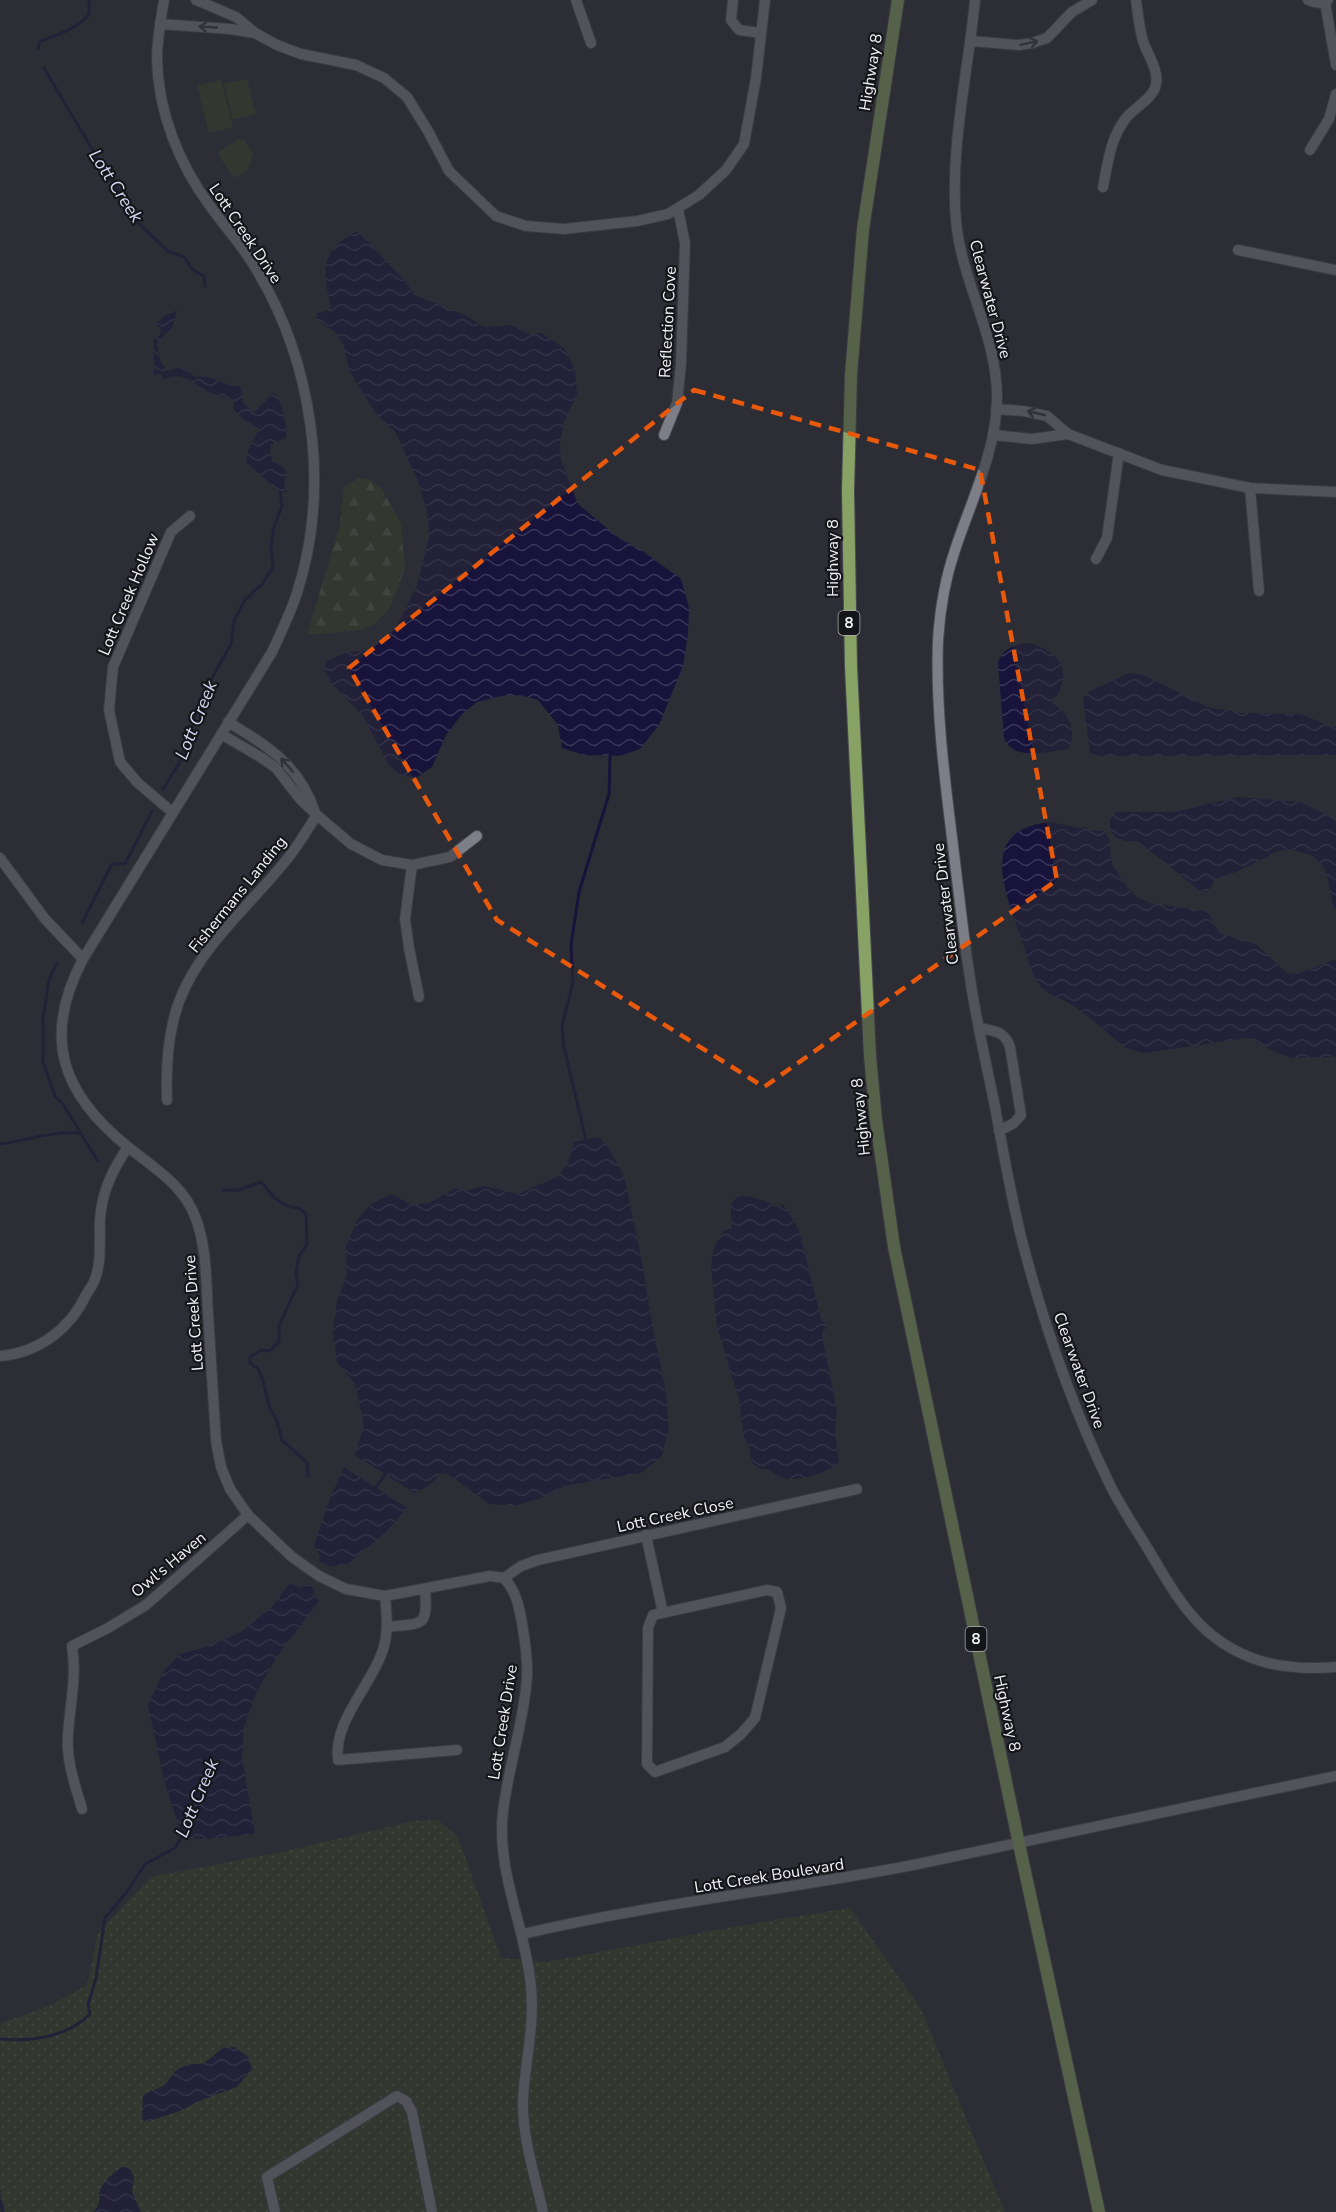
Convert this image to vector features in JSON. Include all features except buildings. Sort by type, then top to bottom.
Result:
[{"type":"main road","name":"Highway 8","points":[[898,0],[863,229],[855,317],[849,432],[848,593],[867,1016],[876,1120],[894,1247],[1099,2212]]},
{"type":"street","name":"Lott Creek Drive","points":[[164,0],[157,58],[158,79],[172,134],[182,161],[195,184],[255,267],[283,323],[302,383],[309,415],[313,452],[314,480],[310,537],[297,593],[272,652],[172,812],[70,983],[63,1006],[61,1028],[68,1072],[78,1094],[91,1112],[128,1147],[160,1170],[180,1191],[195,1217],[204,1248],[216,1441],[221,1467],[231,1489],[248,1515],[292,1557],[319,1576],[346,1589],[385,1596],[490,1576],[504,1578],[513,1588],[527,1658],[527,1680],[503,1812],[502,1829],[504,1861],[514,1910],[523,1934],[532,2000],[523,2102],[525,2124],[543,2212]]},
{"type":"street","points":[[196,0],[236,17],[255,33],[277,45],[293,51],[356,64],[384,78],[407,97],[449,171],[496,216],[526,226],[564,229],[637,221],[668,214],[699,195],[726,170],[744,144],[756,78],[765,0]]},
{"type":"street","points":[[576,0],[591,43]]},
{"type":"street","points":[[733,0],[731,20],[739,30],[761,33]]},
{"type":"street","name":"Clearwater Drive","points":[[975,0],[960,118],[955,194],[958,232],[965,267],[991,347],[996,376],[996,409],[993,435],[953,554],[941,600],[938,683],[944,762],[969,975],[1024,1248],[1074,1402],[1112,1488],[1184,1606],[1204,1629],[1224,1644],[1251,1658],[1278,1667],[1313,1669],[1336,1667]]},
{"type":"street","points":[[971,41],[1032,44],[1047,38],[1072,12],[1092,0]]},
{"type":"street","points":[[1103,187],[1114,137],[1126,118],[1152,93],[1157,83],[1154,68],[1143,42],[1136,0]]},
{"type":"street","points":[[1308,0],[1314,3],[1327,1],[1336,65]]},
{"type":"street","points":[[160,24],[255,33]]},
{"type":"street","points":[[1310,150],[1329,119],[1336,94]]},
{"type":"street","name":"Reflection Cove","points":[[664,435],[677,403],[681,364],[685,243],[678,209]]},
{"type":"street","points":[[1238,250],[1336,270]]},
{"type":"street","points":[[996,409],[1039,413],[1047,416],[1068,434],[1162,470],[1250,488],[1336,492]]},
{"type":"street","points":[[993,435],[1032,439],[1068,434]]},
{"type":"street","points":[[1096,559],[1107,538],[1119,453]]},
{"type":"street","points":[[1250,488],[1259,591]]},
{"type":"street","name":"Lott Creek Hollow","points":[[172,812],[138,783],[120,762],[109,710],[113,667],[171,532],[190,516]]},
{"type":"street","points":[[228,722],[270,748],[285,761],[309,794],[317,815]]},
{"type":"street","points":[[221,734],[276,768],[300,799],[317,815],[351,844],[382,860],[412,865],[450,857],[477,836]]},
{"type":"street","name":"Fishermans Landing","points":[[167,1100],[166,1069],[173,1021],[188,982],[212,946],[292,853],[317,815]]},
{"type":"street","points":[[0,858],[45,919],[83,959]]},
{"type":"street","points":[[412,865],[405,919],[419,997]]},
{"type":"street","points":[[980,1028],[1002,1034],[1009,1043],[1012,1058],[1021,1115],[1014,1123],[999,1131]]},
{"type":"street","points":[[0,1356],[24,1351],[46,1341],[82,1306],[96,1279],[102,1201],[113,1170],[128,1147]]},
{"type":"street","name":"Lott Creek Close","points":[[504,1578],[527,1563],[857,1489]]},
{"type":"street","name":"Owl's Haven","points":[[82,1809],[70,1770],[68,1737],[75,1666],[72,1646],[146,1605],[248,1515]]},
{"type":"street","points":[[646,1535],[663,1613]]},
{"type":"street","points":[[388,1627],[418,1623],[424,1619],[427,1612],[425,1589]]},
{"type":"street","points":[[767,1590],[777,1592],[781,1608],[754,1718],[741,1734],[725,1747],[655,1772],[647,1764],[648,1628],[653,1615],[663,1613],[767,1590]]},
{"type":"street","points":[[385,1596],[388,1627],[382,1653],[374,1673],[340,1736],[336,1747],[338,1760],[457,1750]]},
{"type":"street","points":[[1019,1844],[1336,1776]]},
{"type":"street","name":"Lott Creek Boulevard","points":[[523,1934],[662,1906],[848,1878],[1019,1844]]},
{"type":"street","points":[[275,2212],[267,2177],[397,2096],[406,2101],[412,2112],[432,2212]]},
{"type":"highlighted area","points":[[694,390],[980,470],[1057,880],[764,1087],[497,920],[349,668]]},
{"type":"green space","points":[[247,79],[256,114],[233,120],[224,84]]},
{"type":"green space","points":[[221,80],[233,127],[209,133],[197,86]]},
{"type":"green space","points":[[239,139],[244,140],[253,153],[248,170],[234,178],[219,156],[219,152]]},
{"type":"green space","points":[[359,478],[371,480],[382,489],[401,524],[405,568],[390,608],[374,624],[361,630],[307,635],[340,525],[344,487]]},
{"type":"green space","points":[[438,1820],[458,1837],[501,1958],[547,1962],[727,1928],[850,1908],[920,2007],[1005,2212],[5,2212],[0,2188],[0,2026],[2,2023],[51,2005],[87,1985],[98,1933],[151,1877],[286,1851],[413,1821]]},
{"type":"water","points":[[357,231],[406,282],[414,295],[465,315],[484,327],[510,325],[529,334],[542,333],[565,349],[575,370],[577,395],[564,422],[560,442],[561,460],[578,504],[620,539],[641,550],[681,579],[689,608],[683,666],[659,725],[640,749],[619,756],[584,755],[562,748],[558,725],[538,700],[520,695],[501,696],[477,702],[462,714],[446,735],[432,767],[417,777],[400,776],[389,765],[363,716],[333,685],[324,669],[327,661],[345,653],[368,650],[385,639],[397,626],[417,585],[429,538],[427,510],[417,479],[396,433],[374,411],[360,389],[349,369],[344,346],[335,332],[316,319],[317,313],[331,309],[326,283],[326,263],[335,247]]},
{"type":"water","points":[[177,310],[172,328],[157,342],[160,358],[168,371],[181,367],[196,377],[208,377],[229,385],[240,386],[243,402],[250,411],[255,412],[274,392],[277,396],[285,421],[286,438],[271,445],[270,449],[272,461],[282,466],[287,472],[284,483],[287,492],[281,493],[246,462],[248,451],[259,429],[233,409],[234,401],[230,397],[211,393],[182,377],[174,376],[165,379],[159,373],[154,376],[154,339],[160,335],[161,330],[156,324],[163,317]]},
{"type":"water","points":[[1028,643],[1049,652],[1061,665],[1062,683],[1052,703],[1063,712],[1070,723],[1072,735],[1069,749],[1023,753],[1015,750],[1004,738],[998,662],[1003,653],[1010,648]]},
{"type":"water","points":[[1129,673],[1143,675],[1208,707],[1241,713],[1300,714],[1336,728],[1336,755],[1100,756],[1090,753],[1083,698],[1090,691]]},
{"type":"water","points":[[1237,797],[1300,802],[1336,819],[1336,909],[1333,905],[1327,875],[1322,865],[1313,856],[1293,850],[1278,851],[1236,872],[1215,879],[1206,892],[1200,891],[1138,841],[1125,841],[1115,837],[1110,830],[1110,819],[1116,812],[1175,812]]},
{"type":"water","points":[[1051,822],[1104,831],[1109,839],[1112,864],[1126,886],[1137,897],[1150,903],[1204,911],[1209,914],[1219,933],[1257,945],[1287,973],[1297,974],[1336,959],[1336,1057],[1292,1058],[1248,1038],[1144,1053],[1126,1048],[1068,1002],[1045,991],[1037,982],[1029,962],[1008,899],[1002,864],[1005,848],[1013,836],[1028,827]]},
{"type":"water","points":[[599,1137],[610,1150],[624,1176],[642,1261],[666,1391],[669,1428],[662,1456],[641,1473],[564,1486],[547,1496],[515,1506],[489,1504],[451,1476],[442,1473],[427,1487],[414,1493],[355,1455],[364,1426],[355,1384],[337,1363],[333,1332],[337,1299],[347,1275],[346,1247],[357,1220],[371,1204],[392,1194],[411,1205],[429,1203],[455,1188],[467,1190],[486,1186],[518,1194],[557,1177],[568,1163],[574,1142]]},
{"type":"water","points":[[739,1196],[758,1199],[776,1207],[783,1204],[799,1230],[821,1319],[827,1327],[822,1332],[837,1410],[835,1431],[839,1461],[824,1472],[797,1479],[779,1476],[769,1469],[761,1469],[752,1463],[749,1446],[744,1437],[739,1399],[717,1327],[711,1267],[713,1251],[723,1231],[732,1228],[732,1206]]},
{"type":"water","points":[[344,1467],[407,1508],[386,1532],[348,1564],[331,1567],[319,1561],[320,1556],[314,1545],[330,1498]]},
{"type":"water","points":[[290,1583],[300,1588],[306,1583],[315,1590],[314,1595],[319,1601],[276,1658],[256,1693],[244,1727],[242,1758],[255,1834],[204,1839],[182,1837],[164,1780],[148,1705],[164,1671],[180,1654],[206,1647],[241,1632],[271,1608]]},
{"type":"water","points":[[235,2047],[248,2057],[252,2069],[237,2087],[199,2101],[180,2111],[146,2122],[142,2119],[145,2094],[164,2085],[180,2068],[203,2064],[223,2048]]},
{"type":"water","points":[[123,2166],[130,2169],[134,2177],[132,2192],[141,2212],[94,2212],[98,2205],[101,2188]]},
{"type":"waterway","name":"Lott Creek","points":[[38,49],[40,41],[79,24],[89,13],[89,0]]},
{"type":"waterway","name":"Lott Creek","points":[[44,68],[108,176],[124,197],[136,221],[168,251],[184,257],[193,270],[204,276],[205,286]]},
{"type":"waterway","name":"Lott Creek","points":[[163,789],[181,760],[201,698],[231,644],[234,621],[245,600],[263,583],[273,567],[271,547],[274,527],[282,506],[280,492]]},
{"type":"waterway","points":[[587,1144],[564,1047],[562,1026],[573,982],[571,945],[579,892],[609,794],[610,756]]},
{"type":"waterway","name":"Lott Creek","points":[[82,923],[112,864],[125,864],[152,811]]},
{"type":"waterway","points":[[57,963],[49,980],[43,1019],[43,1062],[55,1096],[63,1104],[97,1160]]},
{"type":"waterway","points":[[0,1144],[49,1135],[80,1133]]},
{"type":"waterway","name":"Lott Creek","points":[[223,1190],[239,1190],[261,1182],[281,1203],[299,1208],[306,1214],[307,1244],[299,1256],[296,1273],[298,1284],[279,1326],[279,1342],[270,1351],[261,1350],[250,1357],[250,1363],[258,1369],[263,1381],[269,1406],[277,1421],[282,1440],[307,1463],[308,1476]]},
{"type":"waterway","points":[[373,1491],[387,1472]]},
{"type":"waterway","name":"Lott Creek","points":[[0,2039],[24,2040],[60,2033],[81,2022],[90,2014],[88,2005],[96,1978],[105,1918],[126,1893],[145,1864],[175,1848],[183,1835]]},
{"type":"waterway","name":"Lott Creek","points":[[0,2201],[3,2212]]}]
